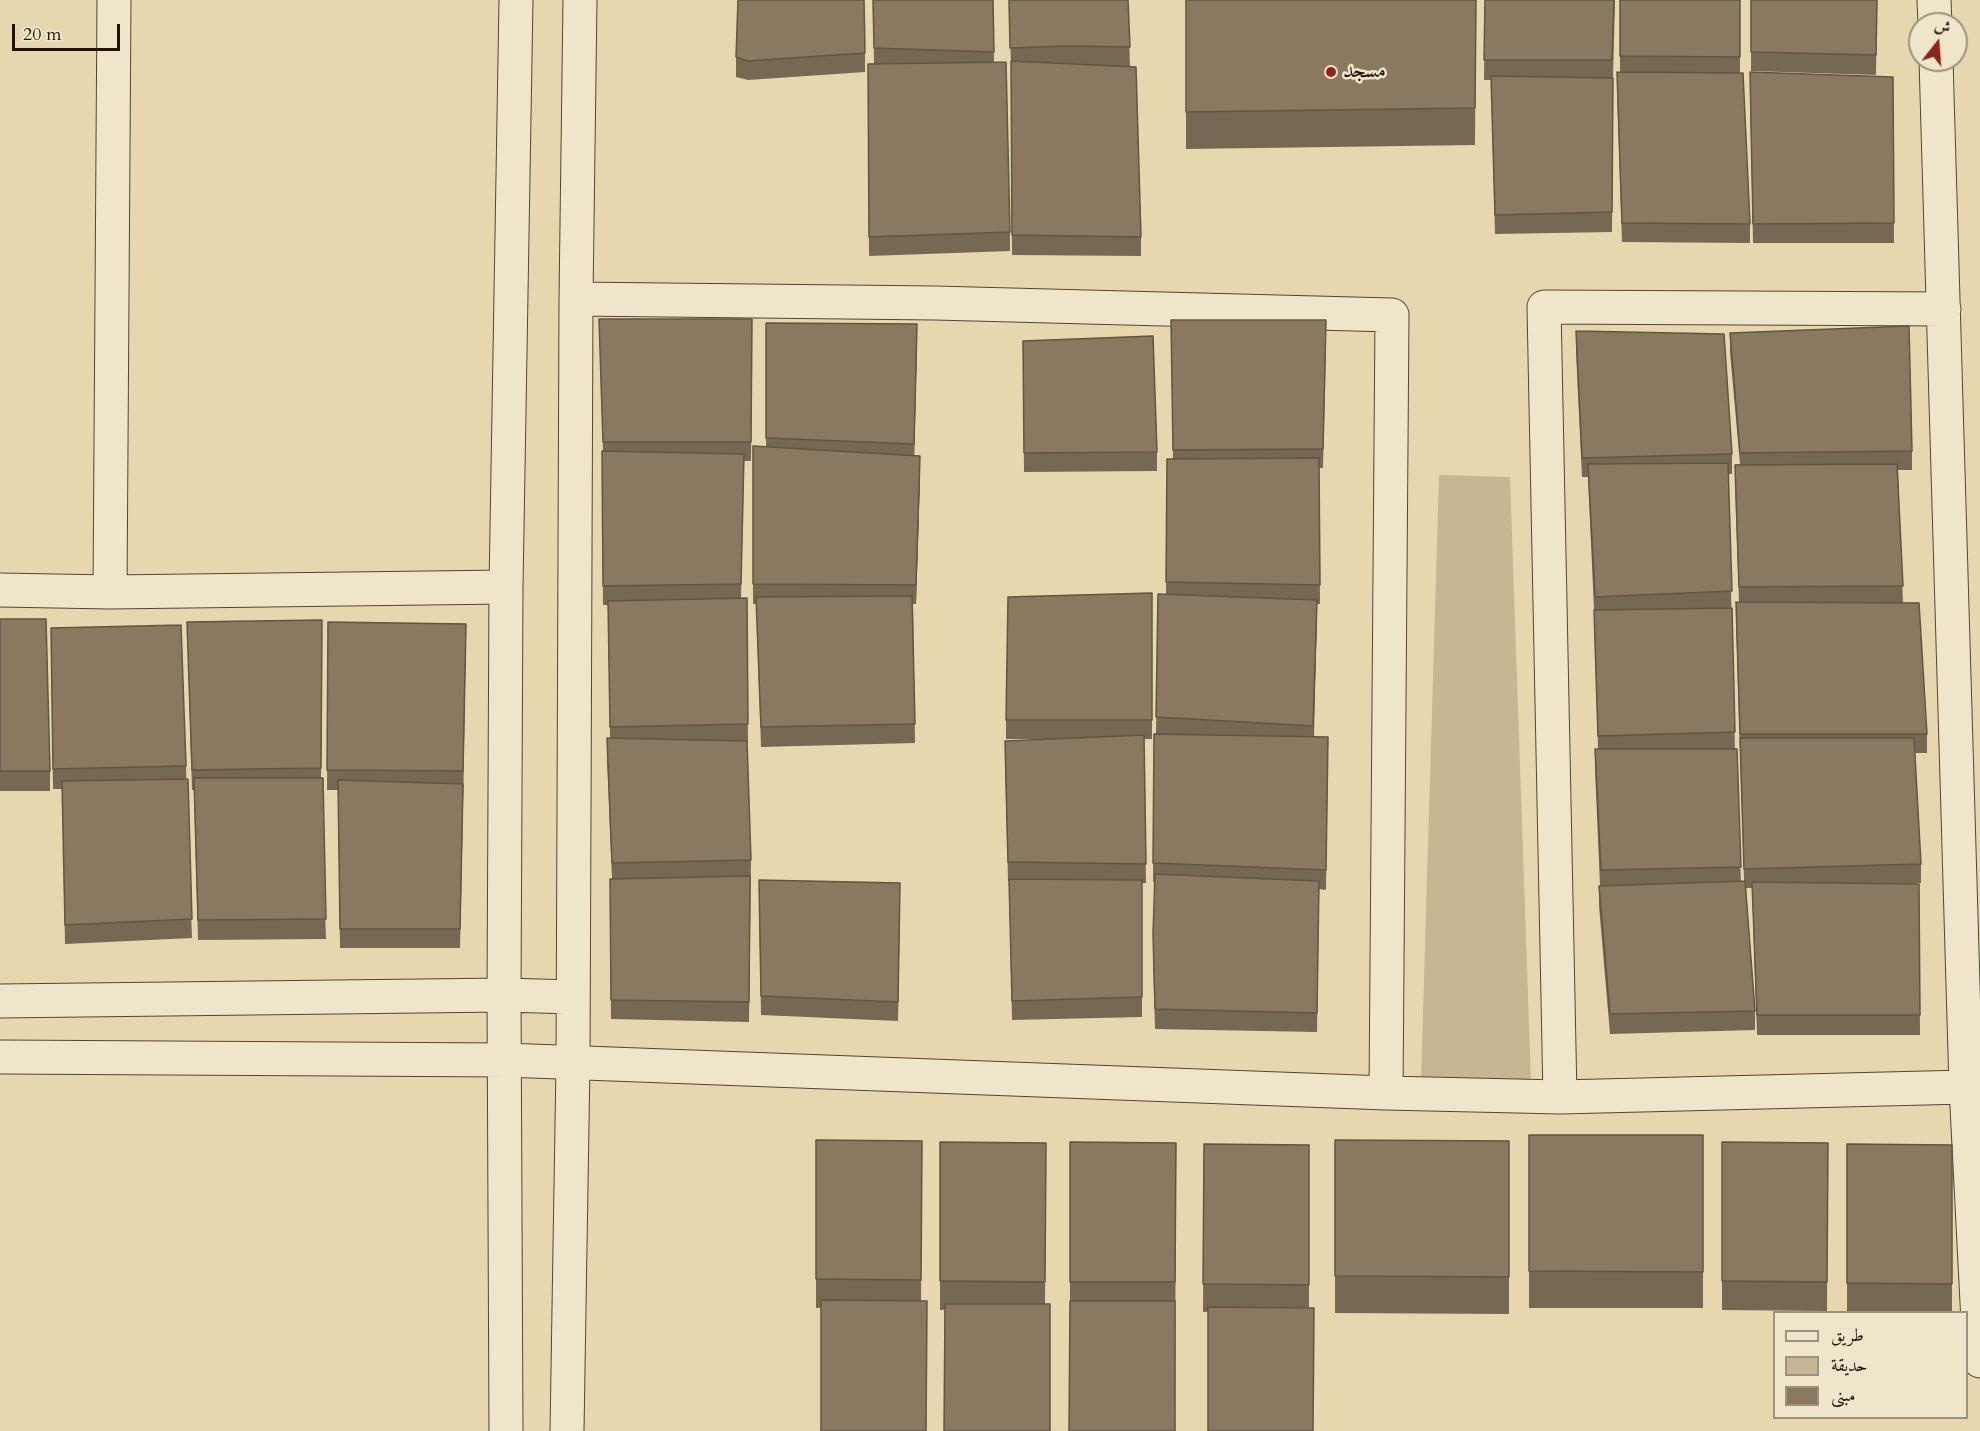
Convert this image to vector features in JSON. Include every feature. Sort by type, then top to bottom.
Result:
[{"type":"street","points":[[110,592],[114,0]]},
{"type":"street","points":[[506,1431],[504,995],[506,587],[516,0]]},
{"type":"street","points":[[567,1431],[573,1064],[576,299],[580,0]]},
{"type":"street","points":[[1936,72],[1966,1087],[1980,1360]]},
{"type":"street","points":[[576,299],[935,303],[1392,315],[1386,1093]]},
{"type":"street","points":[[1560,1097],[1544,307],[1944,309]]},
{"type":"street","points":[[0,590],[110,592],[506,587]]},
{"type":"street","points":[[0,1001],[504,995],[573,997]]},
{"type":"street","points":[[0,1057],[505,1060],[1386,1093],[1560,1097],[1966,1087]]},
{"type":"green space","points":[[1439,475],[1510,477],[1531,1082],[1421,1080]]},
{"type":"building","points":[[738,0],[864,0],[865,53],[748,61],[736,57]]},
{"type":"building","points":[[873,0],[993,0],[994,52],[874,48]]},
{"type":"building","points":[[1009,0],[1128,0],[1130,47],[1010,48]]},
{"type":"building","name":"مسجد","points":[[1186,0],[1476,0],[1475,108],[1186,112]]},
{"type":"building","points":[[1485,0],[1614,0],[1612,60],[1484,60]]},
{"type":"building","points":[[1620,0],[1740,0],[1740,57],[1620,56]]},
{"type":"building","points":[[1751,0],[1877,0],[1876,55],[1751,52]]},
{"type":"building","points":[[1011,61],[1136,67],[1141,237],[1012,235]]},
{"type":"building","points":[[1006,62],[1010,232],[869,237],[868,64]]},
{"type":"building","points":[[1617,72],[1743,73],[1750,224],[1622,223]]},
{"type":"building","points":[[1750,72],[1893,77],[1894,223],[1753,224]]},
{"type":"building","points":[[1491,76],[1613,78],[1612,212],[1495,215]]},
{"type":"building","points":[[599,319],[752,319],[751,442],[603,442]]},
{"type":"building","points":[[1171,320],[1326,320],[1323,449],[1173,450]]},
{"type":"building","points":[[766,323],[917,324],[914,444],[766,438]]},
{"type":"building","points":[[1909,326],[1912,451],[1740,453],[1730,333]]},
{"type":"building","points":[[1576,331],[1724,334],[1732,454],[1582,458]]},
{"type":"building","points":[[1153,336],[1157,452],[1024,453],[1023,341]]},
{"type":"building","points":[[753,446],[920,456],[916,585],[753,584]]},
{"type":"building","points":[[602,451],[744,454],[741,584],[603,586]]},
{"type":"building","points":[[1319,458],[1320,585],[1166,582],[1167,459]]},
{"type":"building","points":[[1728,463],[1732,591],[1595,597],[1588,464]]},
{"type":"building","points":[[1897,464],[1903,586],[1739,587],[1735,465]]},
{"type":"building","points":[[1152,593],[1152,720],[1006,720],[1008,597]]},
{"type":"building","points":[[1158,594],[1317,600],[1313,726],[1156,717]]},
{"type":"building","points":[[912,596],[915,724],[761,727],[756,597]]},
{"type":"building","points":[[747,598],[748,724],[610,727],[608,601]]},
{"type":"building","points":[[1736,602],[1919,603],[1927,734],[1740,734]]},
{"type":"building","points":[[1732,608],[1735,732],[1598,736],[1594,610]]},
{"type":"building","points":[[0,619],[46,619],[50,771],[0,771]]},
{"type":"building","points":[[322,620],[321,768],[192,770],[187,622]]},
{"type":"building","points":[[328,622],[466,624],[463,771],[327,770]]},
{"type":"building","points":[[181,625],[186,766],[53,769],[51,628]]},
{"type":"building","points":[[1154,734],[1328,737],[1326,870],[1153,863]]},
{"type":"building","points":[[1144,735],[1146,864],[1008,862],[1005,741]]},
{"type":"building","points":[[607,738],[747,741],[751,860],[612,863]]},
{"type":"building","points":[[1740,738],[1914,738],[1921,864],[1744,869]]},
{"type":"building","points":[[1595,749],[1737,749],[1741,867],[1601,870]]},
{"type":"building","points":[[194,778],[323,778],[326,919],[198,920]]},
{"type":"building","points":[[188,779],[192,919],[65,925],[62,781]]},
{"type":"building","points":[[338,780],[463,784],[460,929],[340,929]]},
{"type":"building","points":[[1155,874],[1319,881],[1317,1013],[1155,1009],[1153,934]]},
{"type":"building","points":[[750,876],[749,1002],[611,1000],[610,879]]},
{"type":"building","points":[[1009,879],[1142,880],[1142,997],[1012,1001]]},
{"type":"building","points":[[759,880],[900,883],[898,1002],[761,996]]},
{"type":"building","points":[[1745,881],[1755,1011],[1610,1014],[1599,886]]},
{"type":"building","points":[[1752,882],[1919,884],[1920,1015],[1757,1015]]},
{"type":"building","points":[[1529,1135],[1703,1135],[1703,1272],[1529,1271]]},
{"type":"building","points":[[816,1140],[922,1141],[921,1280],[816,1279]]},
{"type":"building","points":[[1335,1140],[1509,1141],[1509,1277],[1335,1276]]},
{"type":"building","points":[[940,1142],[1046,1143],[1045,1282],[940,1281]]},
{"type":"building","points":[[1070,1142],[1176,1143],[1175,1282],[1070,1282]]},
{"type":"building","points":[[1722,1142],[1828,1143],[1827,1282],[1722,1281]]},
{"type":"building","points":[[1204,1144],[1309,1145],[1309,1285],[1203,1284]]},
{"type":"building","points":[[1847,1144],[1952,1145],[1952,1284],[1847,1283]]},
{"type":"building","points":[[821,1300],[927,1301],[926,1431],[821,1431]]},
{"type":"building","points":[[1070,1301],[1175,1301],[1175,1431],[1069,1431]]},
{"type":"building","points":[[945,1304],[1050,1304],[1050,1431],[944,1431]]},
{"type":"building","points":[[1208,1307],[1314,1308],[1313,1431],[1208,1431]]},
{"type":"place","name":"مسجد","points":[[1331,72]]}]
